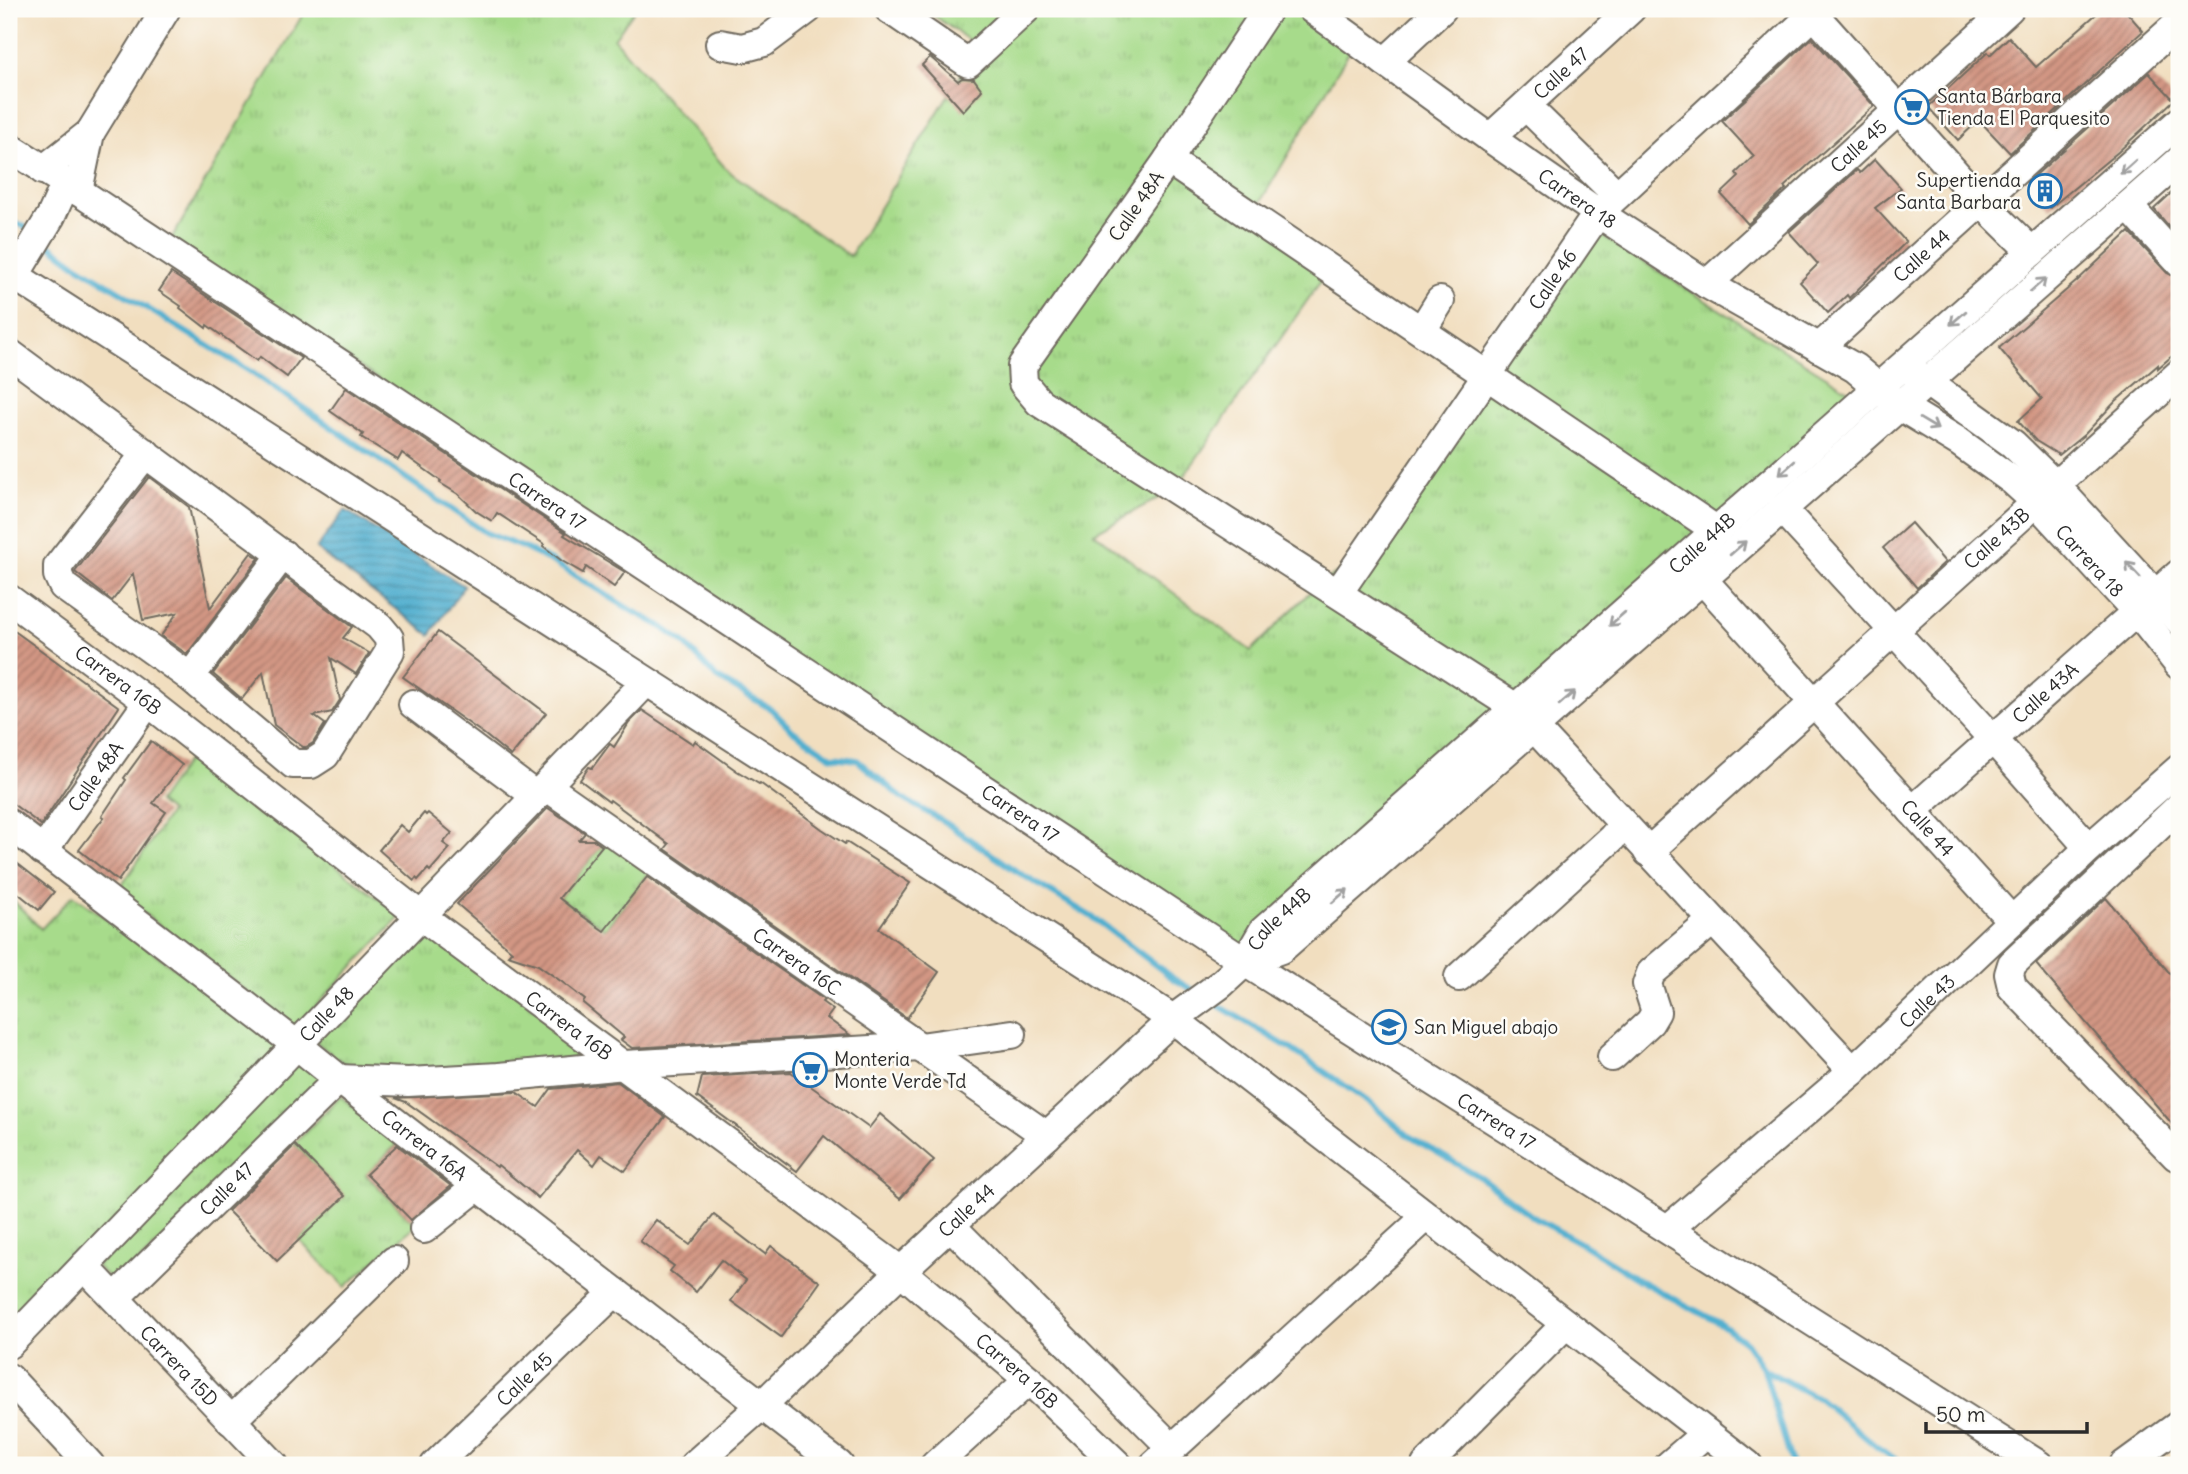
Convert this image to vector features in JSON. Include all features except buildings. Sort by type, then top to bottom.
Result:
[{"type":"street","points":[[166,9],[90,133],[63,181],[51,216],[12,280],[1177,1016],[1426,1217],[1748,1465]]},
{"type":"street","points":[[720,44],[742,48],[764,42],[808,9]]},
{"type":"street","points":[[889,9],[968,63],[1026,9]]},
{"type":"street","name":"Calle 48A","points":[[1268,9],[1168,160],[1023,366],[1023,383],[1039,402],[1338,593]]},
{"type":"street","name":"Carrera 18","points":[[1312,9],[1490,138],[1607,204],[1707,284],[1856,368],[1877,389],[1900,406],[2013,481],[2046,494]]},
{"type":"street","points":[[1385,62],[1441,9]]},
{"type":"street","name":"Calle 47","points":[[1490,138],[1631,9]]},
{"type":"street","name":"Calle 45","points":[[1707,284],[2009,9]]},
{"type":"street","points":[[1814,10],[1981,202],[2032,252]]},
{"type":"street","name":"Calle 46","points":[[1338,593],[1607,204],[1814,10]]},
{"type":"street","name":"Calle 44","points":[[1819,348],[2179,23]]},
{"type":"street","points":[[1525,106],[1607,204]]},
{"type":"street","name":"Calle 44B","points":[[1525,718],[1716,530],[2179,122]]},
{"type":"street","points":[[63,181],[90,133]]},
{"type":"street","name":"Carrera 17","points":[[9,148],[63,181],[1245,962],[2039,1465]]},
{"type":"street","points":[[1168,160],[1716,530]]},
{"type":"street","name":"Calle 44B","points":[[1245,962],[1281,948],[1305,911],[1525,718],[1702,579],[2179,161]]},
{"type":"street","points":[[2128,206],[2179,261]]},
{"type":"street","points":[[1422,330],[1440,301]]},
{"type":"street","points":[[9,353],[146,453],[283,554],[379,626],[389,638],[390,651],[325,755],[311,764],[293,764],[190,677],[63,586],[58,575],[58,566],[146,453]]},
{"type":"street","points":[[1856,368],[1903,366]]},
{"type":"street","name":"Carrera 18","points":[[1903,366],[1928,381],[2013,444],[2046,494],[2146,603],[2179,665]]},
{"type":"street","name":"Calle 43B","points":[[1648,852],[2046,494],[2174,390]]},
{"type":"street","points":[[1782,509],[2089,848]]},
{"type":"street","points":[[190,677],[283,554]]},
{"type":"street","name":"Calle 43A","points":[[1912,811],[2179,574]]},
{"type":"street","name":"Calle 44","points":[[1702,579],[2012,921]]},
{"type":"street","points":[[1338,593],[1525,718],[1853,1071]]},
{"type":"street","name":"Carrera 16B","points":[[9,599],[148,702],[421,916],[901,1271],[1029,1380],[1118,1465]]},
{"type":"street","name":"Carrera 18","points":[[2146,603],[2179,620]]},
{"type":"street","name":"Calle 48","points":[[9,1344],[646,682]]},
{"type":"street","name":"Calle 48A","points":[[43,851],[148,702]]},
{"type":"street","name":"Carrera 16C","points":[[413,704],[920,1046],[1047,1136]]},
{"type":"street","name":"Calle 43","points":[[1668,1229],[1853,1071],[2089,848],[2179,769]]},
{"type":"street","points":[[2178,1156],[2012,987],[2009,974],[2012,964],[2179,807]]},
{"type":"street","name":"Carrera 16A","points":[[9,824],[839,1465]]},
{"type":"street","points":[[1459,977],[1623,825]]},
{"type":"street","points":[[1612,1057],[1650,1022],[1656,1012],[1647,984],[1651,973],[1712,921]]},
{"type":"street","name":"Calle 44","points":[[694,1465],[761,1406],[950,1225],[1177,1016],[1221,984],[1245,962]]},
{"type":"street","points":[[849,1050],[874,1016]]},
{"type":"street","points":[[339,1079],[408,1082],[499,1077],[625,1065],[920,1046],[1012,1034]]},
{"type":"street","name":"Calle 47","points":[[115,1298],[339,1079]]},
{"type":"street","points":[[424,1228],[478,1186]]},
{"type":"street","points":[[1154,1465],[1426,1217]]},
{"type":"street","points":[[950,1225],[1160,1436]]},
{"type":"street","points":[[231,1421],[394,1261]]},
{"type":"street","name":"Carrera 15D","points":[[84,1266],[271,1464]]},
{"type":"street","name":"Calle 45","points":[[435,1465],[615,1292]]},
{"type":"street","points":[[1426,1465],[1566,1324]]},
{"type":"street","points":[[9,1378],[90,1465]]},
{"type":"street","points":[[935,1465],[1029,1380]]},
{"type":"street","points":[[2130,1464],[2179,1425]]},
{"type":"street","points":[[1669,1465],[1706,1433]]},
{"type":"green space","points":[[306,9],[635,9],[614,39],[728,171],[850,256],[968,63],[1028,9],[1336,9],[1356,40],[1252,216],[1330,268],[1175,489],[1094,533],[1251,651],[1320,582],[1358,564],[1588,227],[1864,400],[1245,962],[171,240]]},
{"type":"green space","points":[[924,9],[1007,9],[973,43]]},
{"type":"green space","points":[[192,754],[401,916],[295,1028],[117,893],[170,812],[158,802]]},
{"type":"green space","points":[[607,839],[650,872],[605,929],[559,898]]},
{"type":"green space","points":[[73,895],[284,1046],[9,1343],[9,896],[41,929]]},
{"type":"green space","points":[[425,925],[602,1053],[481,1075],[349,1067],[313,1040]]},
{"type":"green space","points":[[303,1056],[331,1077],[116,1284],[96,1266]]},
{"type":"green space","points":[[340,1096],[398,1143],[366,1175],[416,1225],[345,1287],[299,1240],[344,1196],[294,1144]]},
{"type":"water","points":[[345,510],[464,586],[430,635],[316,549]]},
{"type":"waterway","points":[[9,221],[22,225],[32,233]]},
{"type":"waterway","points":[[44,241],[75,264],[251,372],[486,533],[553,562],[659,625],[684,643],[716,677],[771,709],[793,731],[832,757],[857,760],[902,798],[946,823],[1016,871],[1092,917],[1174,979],[1196,992]]},
{"type":"waterway","points":[[1211,1001],[1291,1049],[1370,1103],[1409,1136],[1481,1178],[1533,1217],[1639,1280],[1721,1324],[1746,1343],[1764,1369],[1792,1465]]},
{"type":"waterway","points":[[1765,1370],[1818,1398],[1877,1447],[1904,1465]]},
{"type":"place","name":"Santa Bárbara Tienda El Parquesito","points":[[1912,107]]},
{"type":"place","name":"Supertienda Santa Barbara","points":[[2045,191]]},
{"type":"place","name":"San Miguel abajo","points":[[1389,1027]]},
{"type":"place","name":"Monteria Monte Verde Td","points":[[810,1070]]}]
